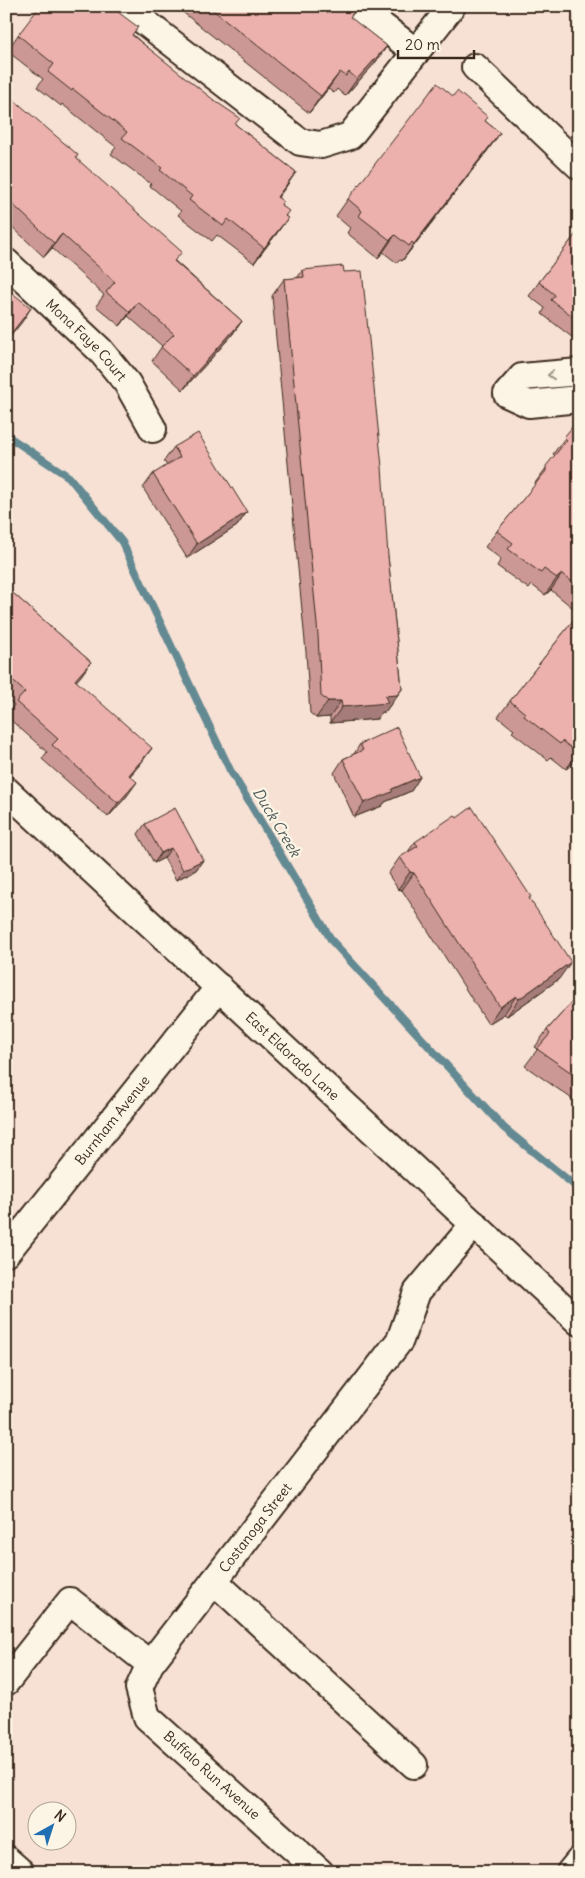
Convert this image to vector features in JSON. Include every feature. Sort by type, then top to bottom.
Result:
[{"type":"street","points":[[124,6],[300,142],[321,145],[350,136],[452,6]]},
{"type":"street","points":[[356,6],[416,52]]},
{"type":"street","points":[[475,67],[579,166]]},
{"type":"street","name":"Mona Faye Court","points":[[6,262],[100,350],[127,383],[153,429]]},
{"type":"street","points":[[579,372],[522,377],[507,394],[529,404],[579,399]]},
{"type":"street","name":"East Eldorado Lane","points":[[6,790],[579,1322]]},
{"type":"street","name":"Burnham Avenue","points":[[6,1253],[220,987]]},
{"type":"street","name":"Costanoga Street","points":[[150,1664],[400,1340],[417,1292],[474,1224]]},
{"type":"street","points":[[214,1581],[414,1765]]},
{"type":"street","points":[[6,1682],[70,1601],[150,1664]]},
{"type":"street","name":"Buffalo Run Avenue","points":[[150,1664],[139,1688],[147,1717],[320,1872]]},
{"type":"street","points":[[6,1859],[21,1872]]},
{"type":"street","points":[[570,1872],[579,1861]]},
{"type":"building","points":[[40,6],[52,6],[55,9],[58,6],[64,11],[68,6],[110,6],[138,27],[132,35],[215,101],[240,118],[235,124],[296,172],[277,197],[283,201],[281,205],[289,211],[285,216],[288,218],[264,248],[228,219],[223,226],[189,200],[192,196],[160,170],[162,168],[122,138],[127,132],[73,89],[72,91],[48,72],[54,64],[18,35]]},
{"type":"building","points":[[208,6],[349,6],[355,11],[350,17],[387,46],[357,79],[349,72],[346,76],[340,72],[321,96]]},
{"type":"building","points":[[437,83],[453,96],[457,91],[488,117],[485,121],[500,133],[414,244],[412,242],[409,246],[395,235],[390,240],[359,216],[362,211],[348,199]]},
{"type":"building","points":[[6,93],[78,155],[76,158],[182,252],[174,261],[242,321],[193,376],[161,347],[174,334],[138,302],[130,312],[106,292],[115,282],[62,234],[54,243],[6,198],[14,187],[6,180]]},
{"type":"building","points":[[579,230],[579,321],[551,300],[555,295],[539,282]]},
{"type":"building","points":[[343,266],[344,272],[362,271],[402,689],[397,695],[385,696],[388,703],[342,707],[341,701],[328,701],[321,696],[318,635],[284,279],[304,277],[303,270]]},
{"type":"building","points":[[6,288],[31,308],[6,340]]},
{"type":"building","points":[[579,419],[579,587],[562,574],[557,578],[544,569],[541,573],[508,549],[513,543],[497,531],[546,471],[546,466],[567,440],[564,437]]},
{"type":"building","points":[[198,433],[247,512],[197,544],[153,474],[180,457],[174,447]]},
{"type":"building","points":[[6,587],[91,662],[75,680],[152,748],[129,775],[137,782],[118,803],[52,745],[58,739],[16,702],[25,692],[6,675]]},
{"type":"building","points":[[579,613],[578,753],[562,741],[560,744],[524,716],[525,713],[510,701]]},
{"type":"building","points":[[397,727],[420,777],[392,789],[392,792],[364,803],[343,759],[363,750],[360,744]]},
{"type":"building","points":[[472,807],[571,962],[519,999],[516,996],[500,1007],[414,873],[410,872],[400,857],[418,846],[415,842],[455,815],[457,818]]},
{"type":"building","points":[[175,808],[203,860],[183,870],[171,848],[161,853],[145,824]]},
{"type":"building","points":[[579,994],[579,1078],[537,1049],[550,1034],[547,1030]]},
{"type":"waterway","name":"Duck Creek","points":[[6,435],[69,477],[122,542],[230,770],[332,941],[504,1128],[579,1189]]}]
